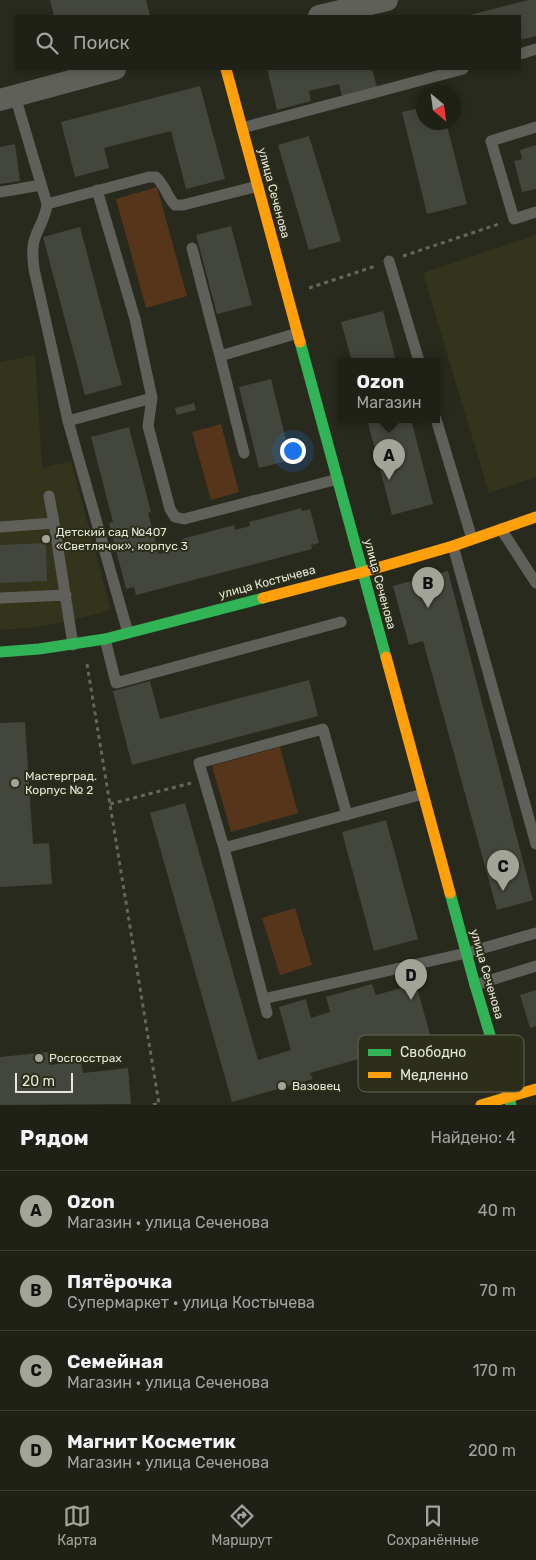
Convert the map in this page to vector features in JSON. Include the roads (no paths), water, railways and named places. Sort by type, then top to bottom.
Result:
[{"type":"street","points":[[323,15],[387,0]]},
{"type":"street","points":[[8,98],[111,70]]},
{"type":"street","name":"улица Сеченова","points":[[226,70],[466,953],[490,1035]]},
{"type":"street","name":"улица Костычева","points":[[0,652],[79,644],[128,633],[363,572],[453,546],[536,517]]},
{"type":"street","points":[[481,1105],[510,1101],[536,1088]]},
{"type":"lane","points":[[521,54],[536,49]]},
{"type":"lane","points":[[242,128],[459,70]]},
{"type":"lane","points":[[8,98],[47,204],[34,238],[32,251],[34,269],[68,421],[128,633]]},
{"type":"lane","points":[[536,127],[491,141],[514,219],[536,212]]},
{"type":"lane","points":[[47,204],[148,177],[156,177],[160,181],[170,200],[175,205],[183,205],[258,186]]},
{"type":"lane","points":[[0,192],[41,185]]},
{"type":"lane","points":[[97,190],[135,319],[152,398],[148,426],[170,510],[175,517],[184,519],[338,479]]},
{"type":"lane","points":[[192,248],[244,453]]},
{"type":"lane","points":[[390,261],[418,358]]},
{"type":"lane","points":[[220,356],[298,333]]},
{"type":"lane","points":[[68,421],[152,398]]},
{"type":"lane","points":[[437,423],[472,539]]},
{"type":"lane","points":[[49,496],[66,595],[79,644]]},
{"type":"lane","points":[[0,527],[54,523]]},
{"type":"lane","points":[[501,529],[536,584]]},
{"type":"lane","points":[[453,546],[536,844]]},
{"type":"lane","points":[[0,598],[66,595]]},
{"type":"lane","points":[[104,639],[116,683],[341,622]]},
{"type":"lane","points":[[267,1013],[224,848],[199,763],[323,730],[347,815]]},
{"type":"lane","points":[[224,848],[423,794]]},
{"type":"lane","points":[[263,999],[466,953],[536,933]]},
{"type":"lane","points":[[475,985],[536,966]]},
{"type":"place","name":"Ozon","points":[[389,480]]},
{"type":"place","name":"Детский сад №407 «Светлячок», корпус 3","points":[[46,539]]},
{"type":"place","name":"Пятёрочка","points":[[428,608]]},
{"type":"place","name":"Мастерград. Корпус № 2","points":[[15,783]]},
{"type":"place","name":"Семейная","points":[[503,891]]},
{"type":"place","name":"Магнит Косметик","points":[[411,1000]]},
{"type":"place","name":"Росгосстрах","points":[[39,1058]]},
{"type":"place","name":"Вазовец","points":[[282,1086]]}]
